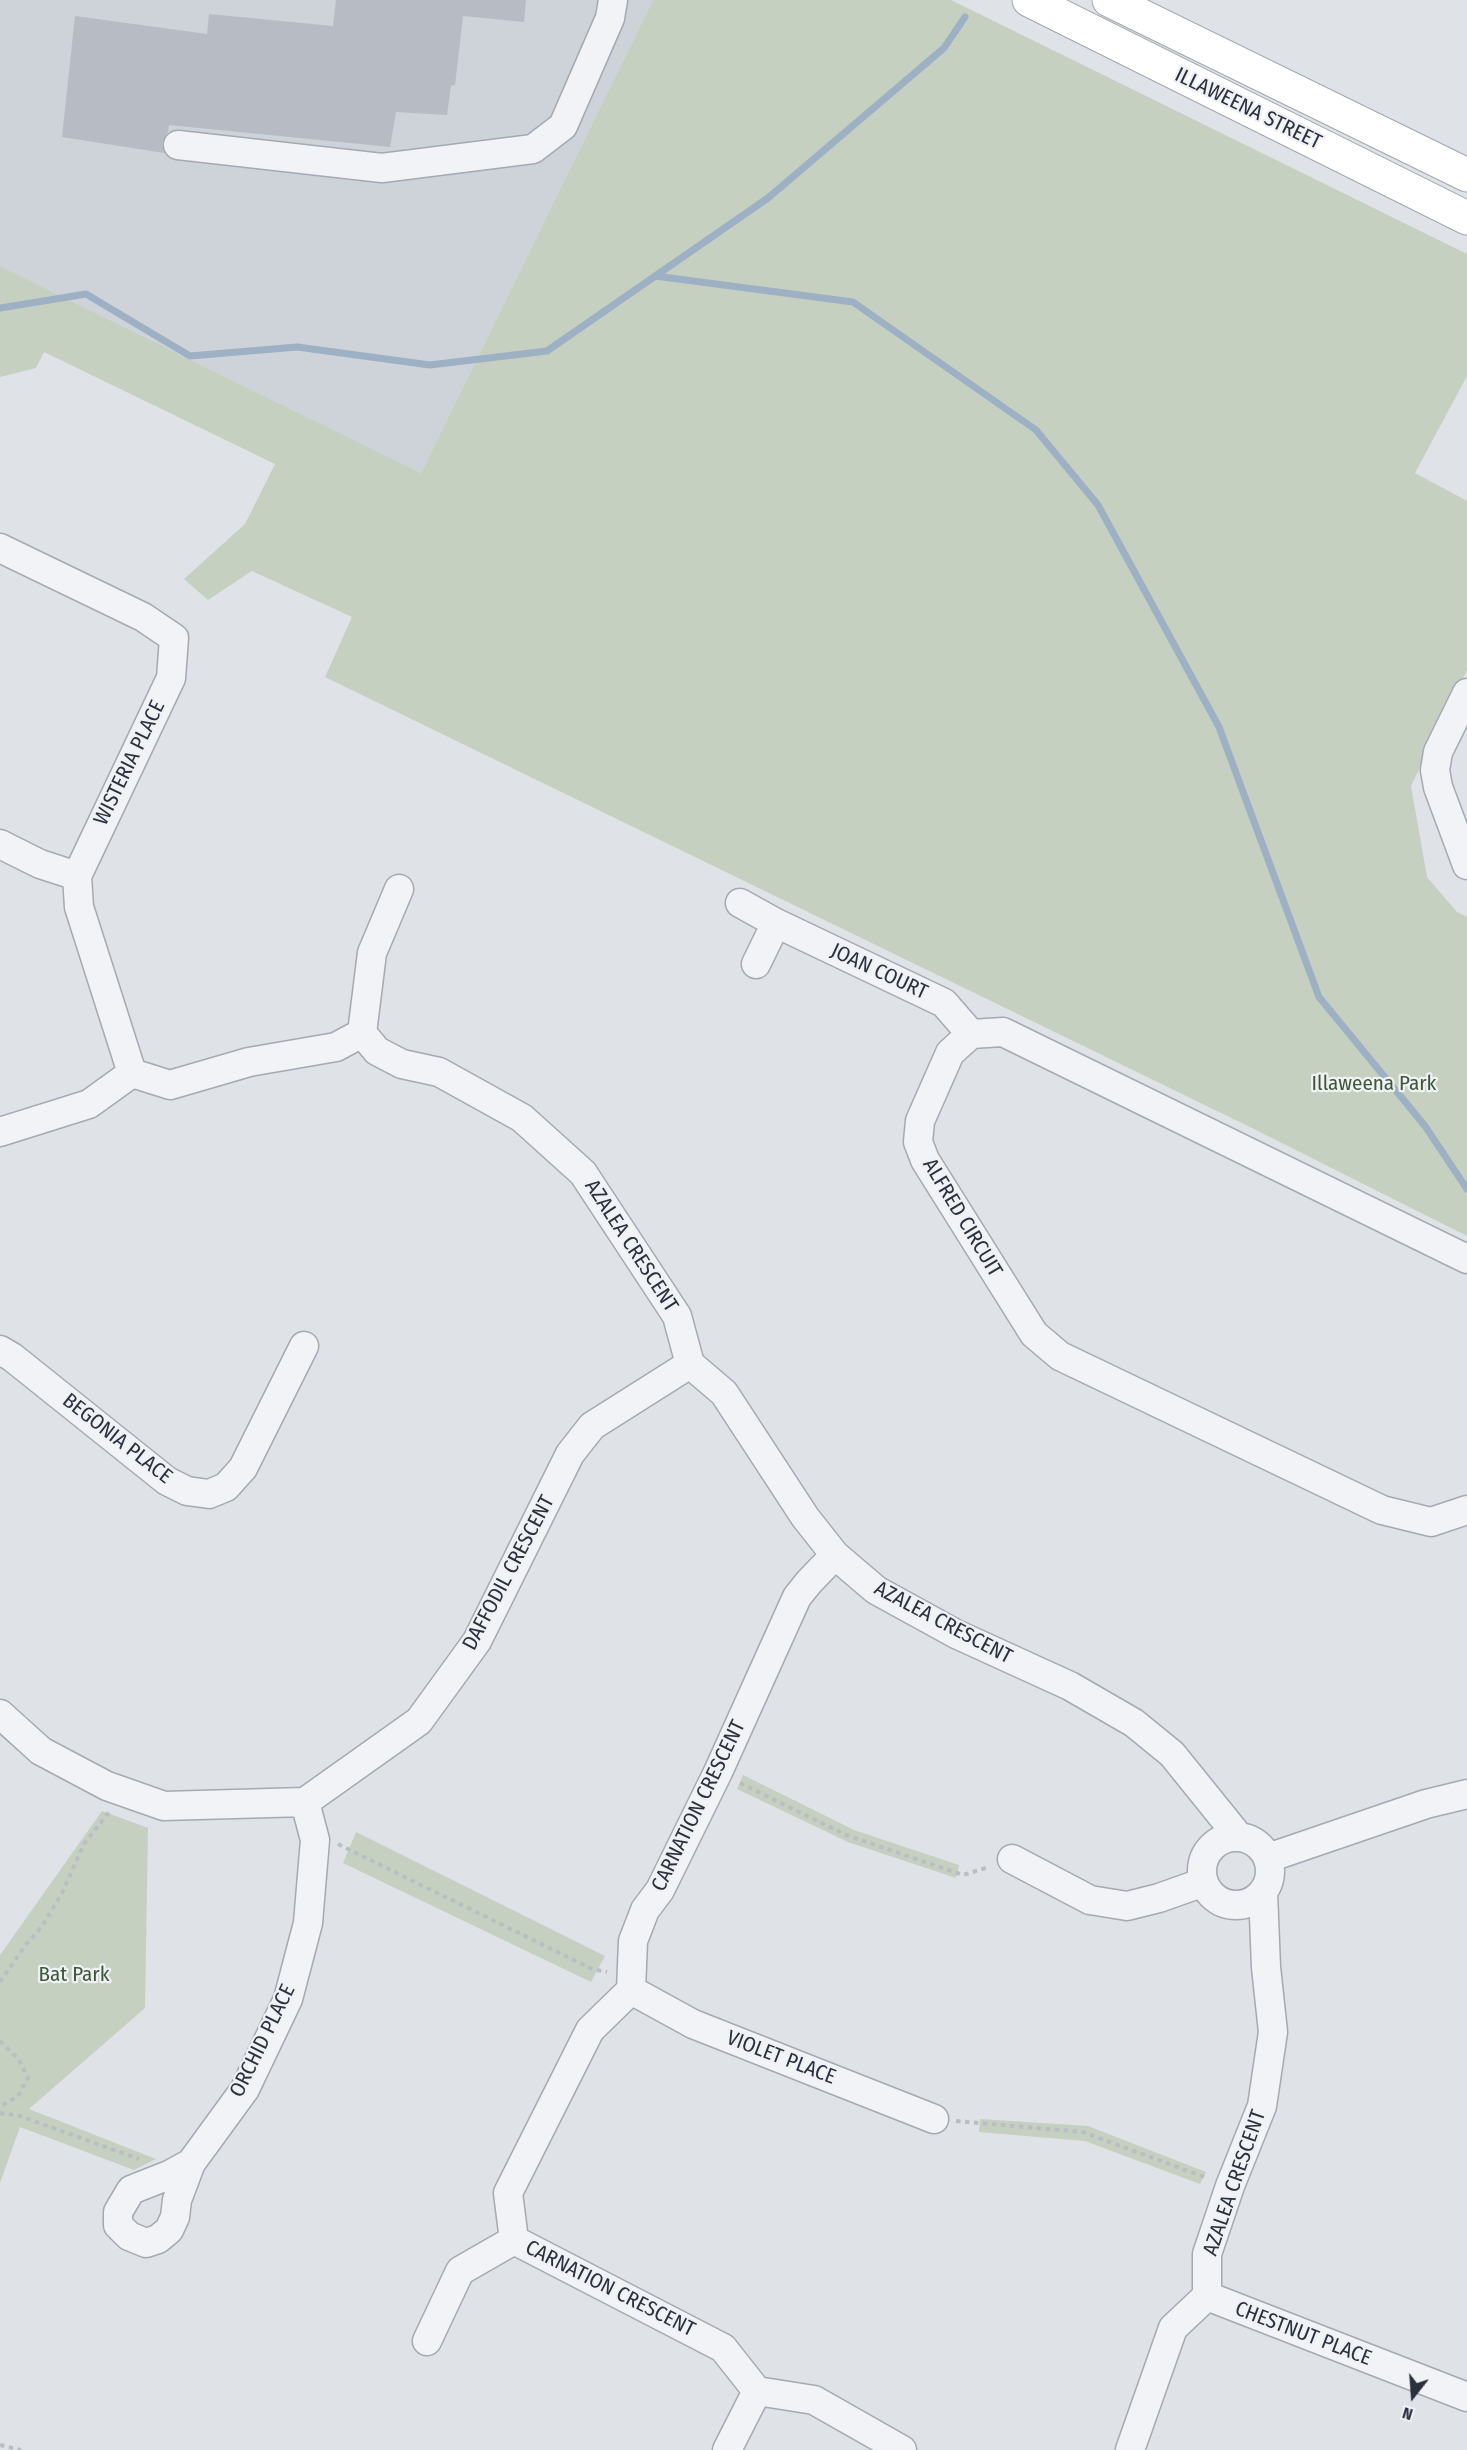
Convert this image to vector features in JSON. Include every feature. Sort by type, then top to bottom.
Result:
[{"type":"main road","name":"ILLAWEENA STREET","points":[[1029,0],[1467,218]]},
{"type":"main road","name":"ILLAWEENA STREET","points":[[1108,0],[1467,175]]},
{"type":"street","points":[[178,145],[382,168],[533,149],[563,126],[610,18],[613,0]]},
{"type":"street","name":"WISTERIA PLACE","points":[[0,548],[143,617],[174,638],[171,678],[77,876],[79,907],[132,1073]]},
{"type":"street","points":[[1467,693],[1438,752],[1435,770],[1438,787],[1467,865]]},
{"type":"street","points":[[0,844],[40,864],[77,876]]},
{"type":"street","points":[[0,1132],[89,1104],[132,1073],[170,1085],[249,1062],[336,1047],[362,1033],[372,952],[399,889]]},
{"type":"street","name":"JOAN COURT","points":[[740,903],[776,923],[944,1003],[971,1034]]},
{"type":"street","points":[[756,964],[776,923]]},
{"type":"street","points":[[971,1034],[1003,1032],[1467,1259]]},
{"type":"street","name":"AZALEA CRESCENT","points":[[362,1033],[377,1051],[402,1064],[439,1072],[522,1118],[583,1173],[677,1316],[690,1364],[724,1393],[792,1498],[835,1556],[876,1590],[956,1634],[1070,1686],[1134,1723],[1172,1754],[1239,1837]]},
{"type":"street","name":"ALFRED CIRCUIT","points":[[971,1034],[950,1053],[920,1121],[918,1142],[925,1160],[1034,1334],[1060,1356],[1382,1510],[1431,1522],[1467,1510]]},
{"type":"street","name":"BEGONIA PLACE","points":[[0,1350],[12,1357],[167,1480],[187,1491],[209,1494],[226,1487],[243,1468],[304,1346]]},
{"type":"street","name":"DAFFODIL CRESCENT","points":[[305,1802],[419,1721],[477,1641],[570,1454],[592,1426],[690,1364]]},
{"type":"street","name":"CARNATION CRESCENT","points":[[757,2391],[723,2348],[514,2240],[508,2193],[590,2031],[631,1990],[633,1941],[645,1910],[660,1890],[718,1772],[797,1597],[808,1582],[835,1556]]},
{"type":"street","points":[[0,1714],[40,1751],[107,1786],[164,1806],[305,1802]]},
{"type":"street","points":[[1199,1788],[1206,1854],[1202,1872],[1203,1882],[1214,1896],[1230,1904],[1248,1903],[1263,1892],[1270,1875],[1268,1858],[1256,1843],[1239,1837],[1229,1837],[1220,1840],[1206,1854]]},
{"type":"street","points":[[1268,1858],[1426,1804],[1467,1794]]},
{"type":"street","name":"ORCHID PLACE","points":[[180,2169],[245,2089],[288,1999],[308,1923],[315,1840],[305,1802]]},
{"type":"street","points":[[1012,1859],[1090,1900],[1127,1906],[1159,1898],[1203,1882]]},
{"type":"street","name":"AZALEA CRESCENT","points":[[1207,2296],[1207,2254],[1230,2186],[1262,2106],[1273,2032],[1266,1967],[1263,1892]]},
{"type":"street","name":"AZALEA CRESCENT","points":[[1230,1904],[1266,1967]]},
{"type":"street","name":"VIOLET PLACE","points":[[631,1990],[693,2024],[934,2119]]},
{"type":"street","points":[[427,2341],[460,2271],[514,2240]]},
{"type":"street","points":[[1130,2450],[1173,2328],[1207,2296]]},
{"type":"street","name":"CHESTNUT PLACE","points":[[1207,2296],[1467,2397]]},
{"type":"street","points":[[727,2450],[757,2391],[814,2400],[902,2450]]},
{"type":"path","points":[[718,1772],[846,1835],[963,1875],[1012,1859]]},
{"type":"path","points":[[0,1982],[24,1947],[43,1925],[62,1893],[84,1844],[112,1809]]},
{"type":"path","points":[[0,2041],[19,2060],[28,2078],[18,2096],[0,2107]]},
{"type":"path","points":[[0,2113],[20,2116],[129,2155],[180,2169]]},
{"type":"path","points":[[934,2119],[1083,2132],[1230,2186]]},
{"type":"path","points":[[0,2445],[21,2450]]},
{"type":"shaded area","points":[[0,0],[653,0],[421,473],[0,266]]},
{"type":"green space","name":"Illaweena Park","points":[[653,0],[951,0],[1467,254],[1467,376],[1415,473],[1467,501],[1467,670],[1411,786],[1427,877],[1457,912],[1467,917],[1467,1236],[1252,1128],[325,677],[352,617],[252,571],[208,600],[184,579],[245,524],[275,464],[44,352],[36,368],[0,377],[0,266],[421,473]]},
{"type":"green space","points":[[743,1775],[854,1830],[959,1865],[956,1878],[848,1842],[737,1789]]},
{"type":"green space","name":"Bat Park","points":[[102,1811],[148,1828],[145,2008],[29,2109],[156,2159],[134,2170],[20,2127],[0,2183],[0,1955]]},
{"type":"green space","points":[[356,1832],[605,1956],[591,1982],[343,1863]]},
{"type":"green space","points":[[980,2119],[1088,2126],[1206,2172],[1200,2184],[1085,2141],[979,2132]]},
{"type":"building","points":[[336,0],[526,0],[524,22],[463,16],[455,85],[451,86],[447,115],[396,112],[390,147],[169,125],[162,143],[164,153],[62,137],[75,16],[207,34],[209,14],[333,26]]},
{"type":"waterway","points":[[0,308],[86,294],[190,356],[297,347],[430,365],[547,351],[768,198],[944,48],[965,17]]},
{"type":"waterway","points":[[655,276],[853,302],[1036,430],[1098,505],[1219,727],[1319,997],[1425,1126],[1467,1189]]}]
